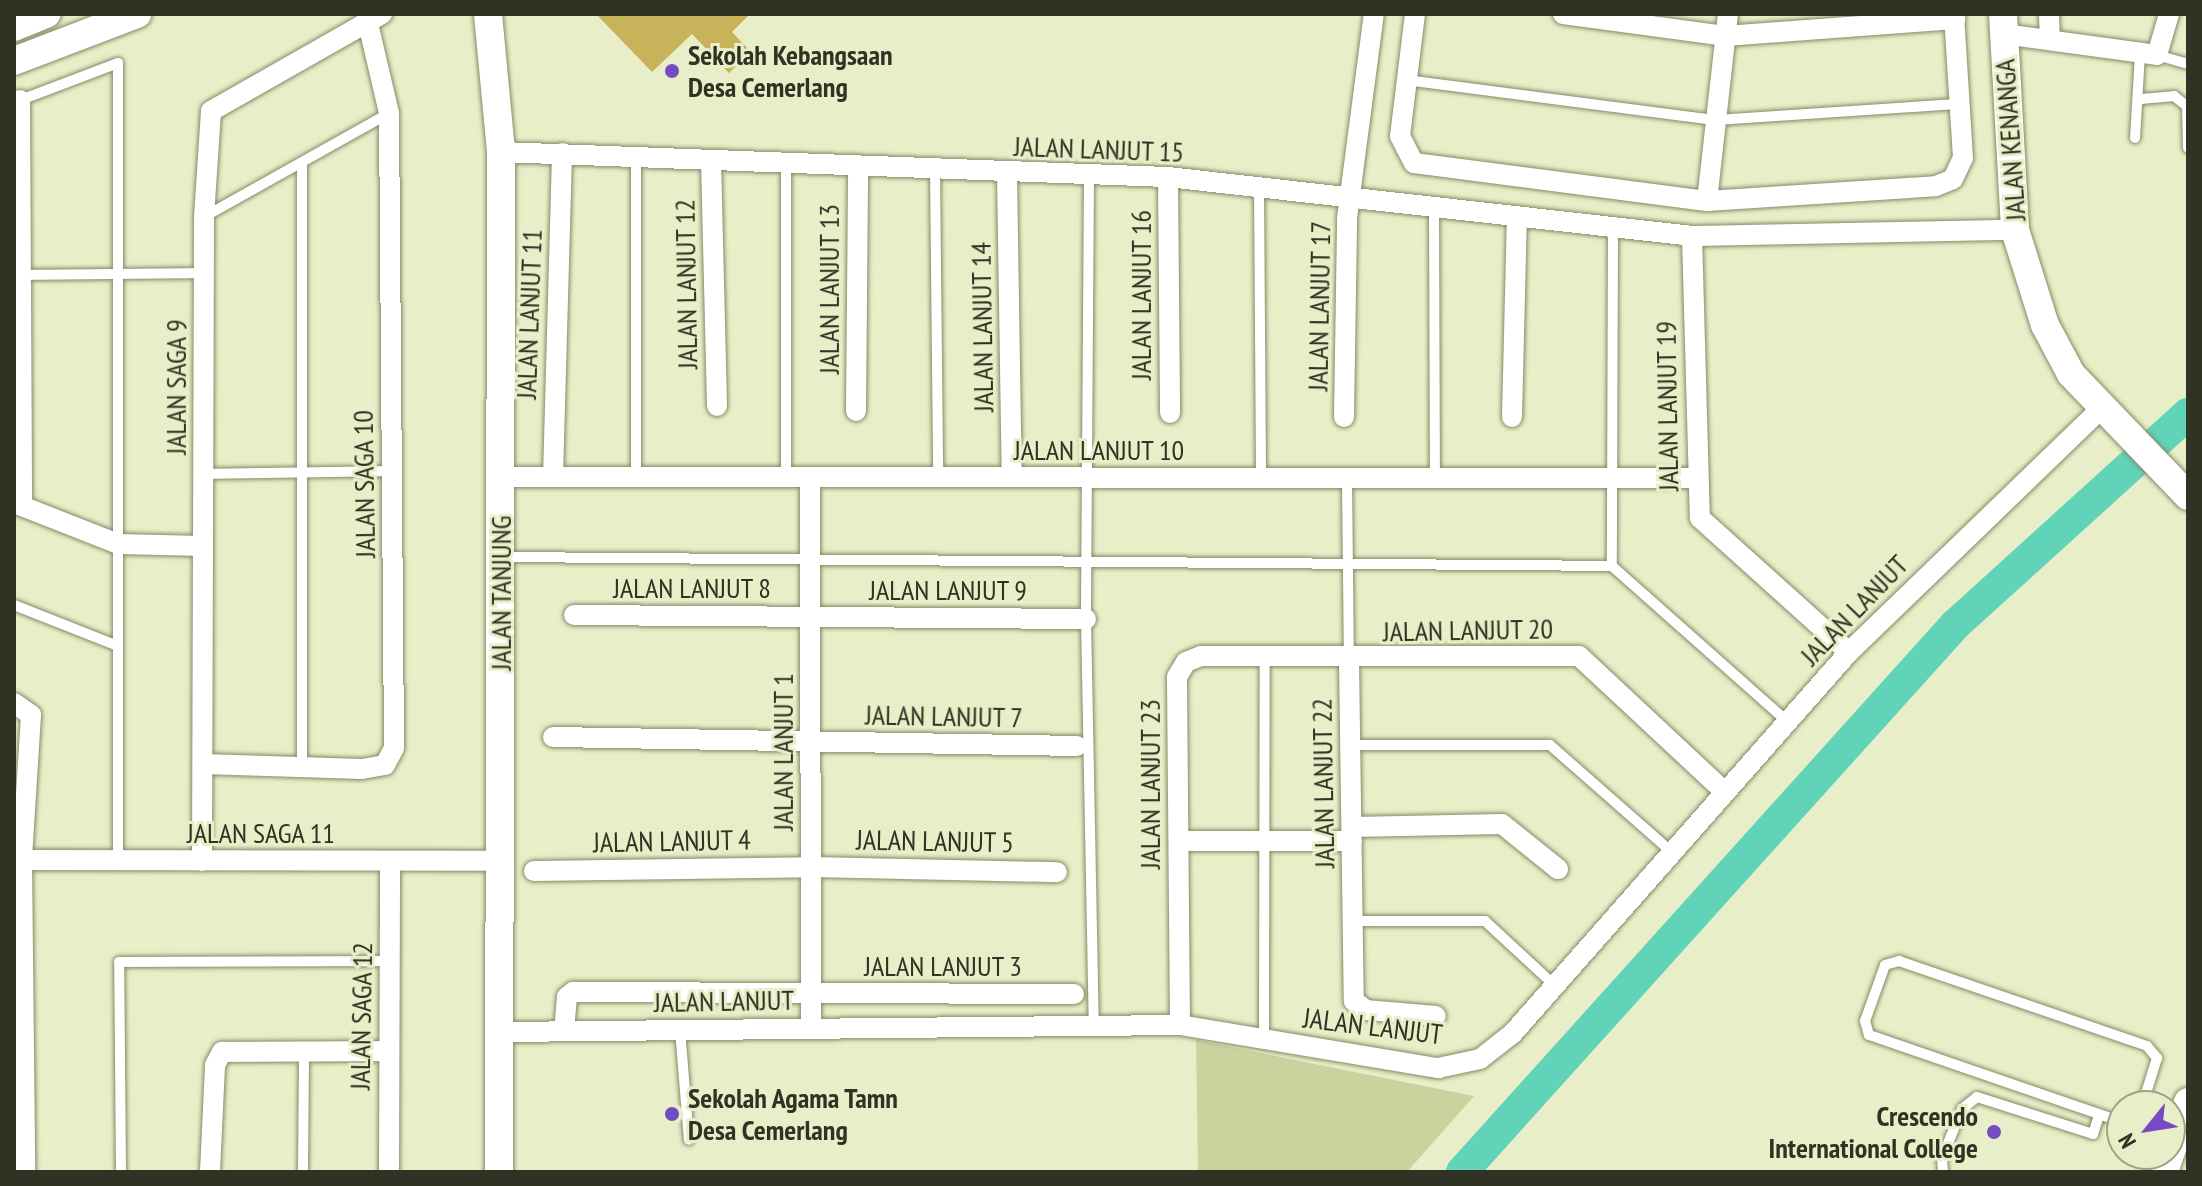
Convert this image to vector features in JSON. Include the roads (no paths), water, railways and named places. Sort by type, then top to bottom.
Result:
[{"type":"street","points":[[14,27],[47,14]]},
{"type":"street","points":[[14,61],[137,14]]},
{"type":"street","name":"JALAN TANJUNG","points":[[488,14],[501,152],[499,1172]]},
{"type":"street","name":"JALAN LANJUT 17","points":[[1344,417],[1351,197],[1374,14]]},
{"type":"street","points":[[1415,14],[1400,142],[1419,166],[1707,201],[1944,184],[1958,173],[1963,158],[1954,17],[1725,36],[1563,14]]},
{"type":"street","points":[[1707,201],[1728,14]]},
{"type":"street","points":[[2049,14],[2050,39]]},
{"type":"street","points":[[2003,24],[2050,39],[2148,55],[2169,14]]},
{"type":"street","name":"JALAN SAGA 10","points":[[203,764],[302,767],[385,765],[394,748],[389,113],[375,17]]},
{"type":"street","name":"JALAN SAGA 9","points":[[202,861],[204,217],[211,111],[375,17]]},
{"type":"street","name":"JALAN KENANGA","points":[[2003,24],[2015,230],[2054,346],[2071,374],[2188,496]]},
{"type":"street","points":[[17,101],[21,275],[18,504],[118,544],[203,546]]},
{"type":"street","name":"JALAN LANJUT 15","points":[[501,152],[1007,175],[1168,177],[1517,219],[1692,236],[2015,230]]},
{"type":"street","name":"JALAN LANJUT 11","points":[[553,477],[562,153]]},
{"type":"street","name":"JALAN LANJUT 12","points":[[711,160],[717,406]]},
{"type":"street","name":"JALAN LANJUT 13","points":[[856,411],[858,168]]},
{"type":"street","name":"JALAN LANJUT 14","points":[[1007,175],[1012,477]]},
{"type":"street","name":"JALAN LANJUT 16","points":[[1168,177],[1170,413]]},
{"type":"street","points":[[1512,417],[1517,219]]},
{"type":"street","name":"JALAN LANJUT 19","points":[[1692,236],[1697,506],[1709,530],[1849,652]]},
{"type":"street","name":"JALAN LANJUT","points":[[501,1032],[1180,1025],[1438,1068],[1480,1059],[1513,1033],[1849,652],[2103,407]]},
{"type":"street","name":"JALAN LANJUT 10","points":[[501,477],[1697,478]]},
{"type":"street","name":"JALAN LANJUT 1","points":[[810,477],[811,1027]]},
{"type":"street","name":"JALAN LANJUT 8","points":[[574,615],[811,617]]},
{"type":"street","name":"JALAN LANJUT 9","points":[[811,617],[1086,619]]},
{"type":"street","name":"JALAN LANJUT 23","points":[[1180,1025],[1177,677],[1186,662],[1201,656],[1349,660]]},
{"type":"street","name":"JALAN LANJUT 20","points":[[1349,660],[1579,656],[1725,792]]},
{"type":"street","name":"JALAN LANJUT 22","points":[[1349,660],[1352,921],[1357,1006],[1436,1016]]},
{"type":"street","points":[[14,703],[31,715],[22,860],[25,1172]]},
{"type":"street","points":[[553,737],[811,742]]},
{"type":"street","name":"JALAN LANJUT 7","points":[[811,742],[1077,746]]},
{"type":"street","points":[[1179,841],[1267,841],[1502,824],[1558,869]]},
{"type":"street","name":"JALAN SAGA 11","points":[[22,860],[500,861]]},
{"type":"street","name":"JALAN SAGA 12","points":[[389,1172],[390,861]]},
{"type":"street","name":"JALAN LANJUT 4","points":[[534,871],[811,867]]},
{"type":"street","name":"JALAN LANJUT 5","points":[[811,867],[1057,872]]},
{"type":"street","name":"JALAN LANJUT 3","points":[[564,1031],[567,997],[573,992],[1074,994]]},
{"type":"street","points":[[210,1172],[215,1065],[222,1052],[388,1051]]},
{"type":"street","points":[[2164,1172],[2188,1102]]},
{"type":"lane","points":[[2135,138],[2148,55],[2188,64]]},
{"type":"lane","points":[[17,101],[118,63],[118,860]]},
{"type":"lane","points":[[1406,80],[1716,120],[1960,104]]},
{"type":"lane","points":[[2141,99],[2174,96],[2187,106],[2188,148]]},
{"type":"lane","points":[[204,217],[302,165],[389,113]]},
{"type":"lane","points":[[636,156],[636,477]]},
{"type":"lane","points":[[786,164],[786,477]]},
{"type":"lane","points":[[302,165],[302,767]]},
{"type":"lane","points":[[935,171],[938,477]]},
{"type":"lane","points":[[1089,176],[1086,619],[1094,1026]]},
{"type":"lane","points":[[1259,186],[1261,478]]},
{"type":"lane","points":[[1434,207],[1435,478]]},
{"type":"lane","points":[[1612,566],[1613,229]]},
{"type":"lane","points":[[21,275],[204,273]]},
{"type":"lane","points":[[203,474],[391,471]]},
{"type":"lane","name":"JALAN LANJUT 22","points":[[1347,478],[1349,660]]},
{"type":"lane","points":[[502,557],[1612,566],[1788,722]]},
{"type":"lane","points":[[14,605],[118,646]]},
{"type":"lane","points":[[1264,1040],[1267,841],[1265,658]]},
{"type":"lane","points":[[1350,745],[1550,745],[1672,852]]},
{"type":"lane","points":[[1352,921],[1485,921],[1554,985]]},
{"type":"lane","points":[[121,1172],[119,962],[391,961]]},
{"type":"lane","points":[[2106,1117],[1869,1035],[1865,1021],[1885,965],[1899,961],[2147,1046],[2157,1058],[2147,1090]]},
{"type":"lane","points":[[680,1029],[689,1140]]},
{"type":"lane","points":[[303,1172],[304,1050]]},
{"type":"lane","points":[[1943,1172],[1942,1158],[1962,1109],[1977,1097],[2093,1134],[2099,1115]]},
{"type":"waterway","points":[[1462,1172],[1955,625],[2188,414]]},
{"type":"place","name":"Sekolah Kebangsaan Desa Cemerlang","points":[[672,71]]},
{"type":"place","name":"Sekolah Agama Tamn Desa Cemerlang","points":[[672,1114]]},
{"type":"place","name":"Crescendo International College","points":[[1994,1132]]}]
